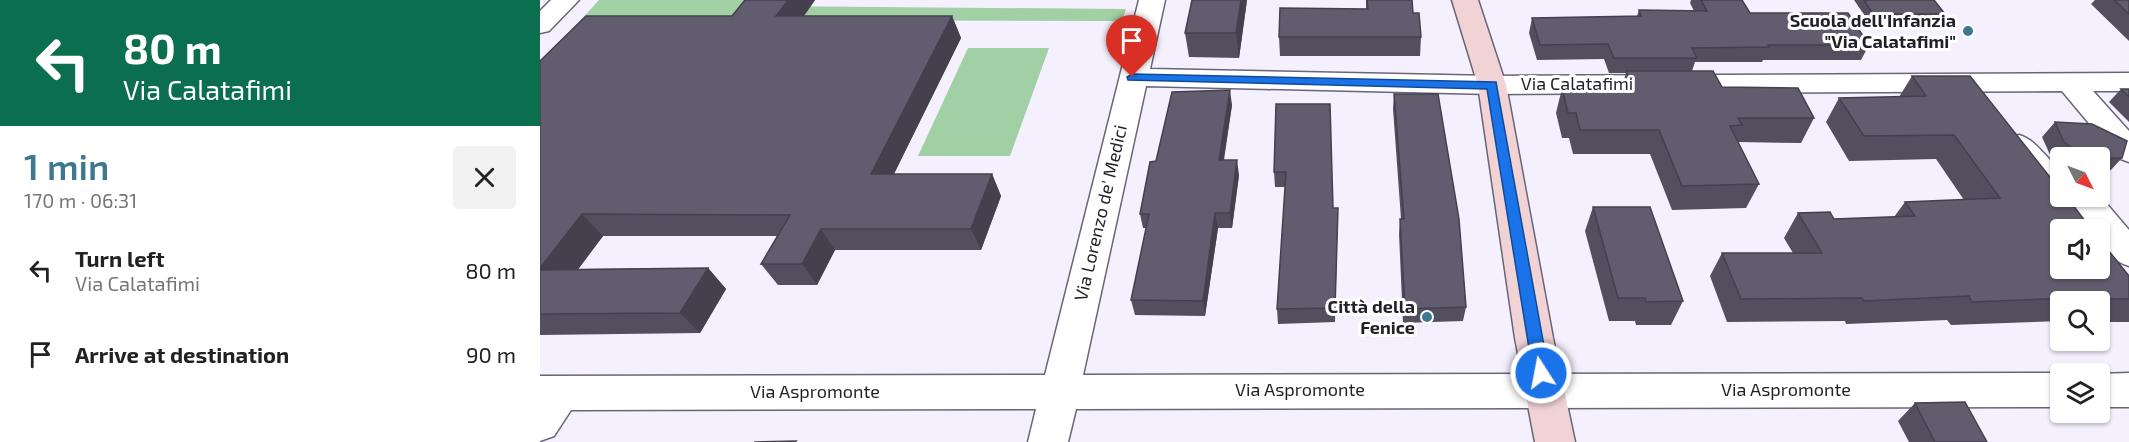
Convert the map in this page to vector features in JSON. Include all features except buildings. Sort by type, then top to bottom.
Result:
[{"type":"main road","points":[[1465,0],[1492,85],[1555,442]]},
{"type":"street","points":[[540,25],[566,0]]},
{"type":"street","name":"Via Lorenzo de' Medici","points":[[1048,442],[1132,77],[1152,0]]},
{"type":"street","name":"Via Calatafimi","points":[[1132,77],[1492,85],[2129,82]]},
{"type":"street","points":[[2069,82],[2129,151]]},
{"type":"street","points":[[1968,83],[2039,170],[2050,177]]},
{"type":"street","points":[[2090,207],[2129,253]]},
{"type":"street","name":"Via Aspromonte","points":[[547,403],[1060,391],[2050,390]]},
{"type":"street","points":[[2110,390],[2129,390]]},
{"type":"green space","points":[[599,0],[758,0],[755,6],[1126,9],[1122,21],[581,20]]},
{"type":"green space","points":[[968,48],[1049,48],[1010,156],[918,156]]},
{"type":"place","name":"Scuola dell'Infanzia \"Via Calatafimi\"","points":[[1968,31]]},
{"type":"place","name":"Città della Fenice","points":[[1427,317]]},
{"type":"route","points":[[1132,77],[1492,85],[1541,373]]}]
